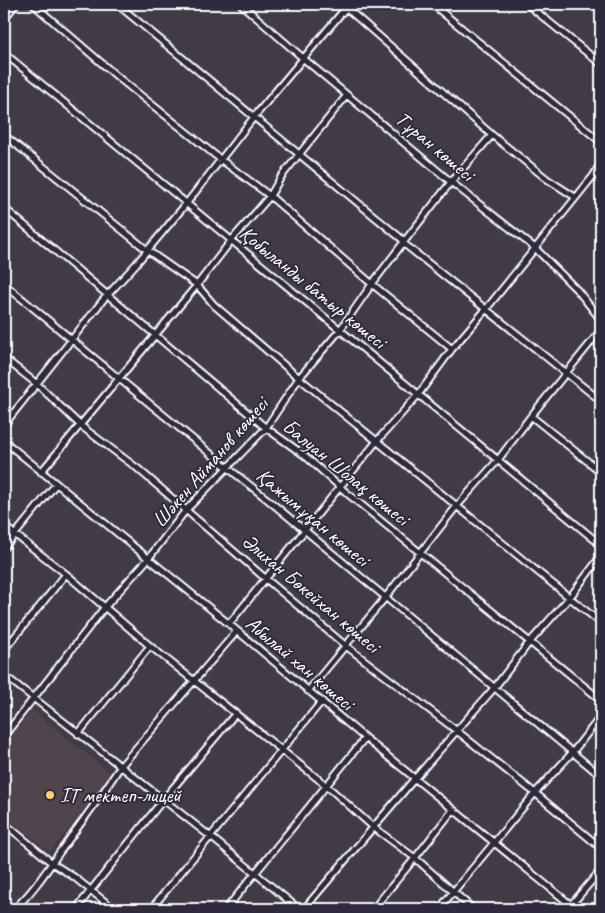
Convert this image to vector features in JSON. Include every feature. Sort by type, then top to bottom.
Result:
[{"type":"street","points":[[4,19],[16,4]]},
{"type":"street","points":[[33,4],[120,80],[270,196],[372,284],[452,349]]},
{"type":"street","points":[[117,4],[403,240],[403,243],[487,308],[601,401]]},
{"type":"street","name":"Тұран көшесі","points":[[241,4],[451,182],[535,248],[578,290],[601,320]]},
{"type":"street","points":[[432,4],[601,142]]},
{"type":"street","points":[[527,4],[601,64]]},
{"type":"street","points":[[4,425],[103,300],[186,204],[220,159],[304,59],[346,5],[492,135],[547,179],[575,197]]},
{"type":"street","name":"Қобыланды батыр көшесі","points":[[4,53],[601,545]]},
{"type":"street","points":[[42,472],[197,285],[230,241],[270,196],[281,177],[347,95]]},
{"type":"street","points":[[4,135],[147,250],[197,285],[214,305],[299,378],[601,623]]},
{"type":"street","name":"Шәкен Айманов көшесі","points":[[4,736],[104,608],[148,559],[186,510],[266,428],[299,378],[340,330],[403,243],[451,182],[492,135]]},
{"type":"street","points":[[229,624],[377,441],[418,395],[452,349],[594,175],[601,162]]},
{"type":"street","name":"Балуан Шолақ көшесі","points":[[4,208],[266,428],[304,456],[601,700]]},
{"type":"street","name":"Қажымұқан көшесі","points":[[4,284],[601,776]]},
{"type":"street","points":[[308,690],[385,598],[456,507],[498,460],[601,330]]},
{"type":"street","name":"Әлихан Бөкейхан көшесі","points":[[4,358],[37,384],[81,426],[138,468],[346,646],[457,731],[601,848]]},
{"type":"street","points":[[531,416],[601,472]]},
{"type":"street","name":"Абылай хан көшесі","points":[[4,441],[229,624],[572,908]]},
{"type":"street","points":[[4,548],[56,484]]},
{"type":"street","points":[[4,526],[66,574],[150,646],[327,786],[374,827],[415,858],[473,909]]},
{"type":"street","points":[[304,909],[415,778],[495,688],[529,642],[570,597],[601,556]]},
{"type":"street","points":[[4,650],[66,574]]},
{"type":"street","points":[[14,909],[25,899],[52,863],[105,791],[120,767],[237,632]]},
{"type":"street","points":[[78,734],[150,646]]},
{"type":"street","points":[[4,675],[299,909]]},
{"type":"street","points":[[151,909],[322,701]]},
{"type":"street","points":[[76,909],[163,800],[236,713]]},
{"type":"street","points":[[438,909],[601,716]]},
{"type":"street","points":[[226,909],[365,738]]},
{"type":"street","points":[[373,909],[453,810]]},
{"type":"street","points":[[4,832],[6,825],[52,863],[74,877],[114,909]]},
{"type":"street","points":[[572,908],[601,870]]},
{"type":"shaded area","name":"IT мектеп-лицей","points":[[32,710],[112,775],[50,852],[4,815],[4,746]]},
{"type":"place","name":"IT мектеп-лицей","points":[[50,795]]}]
